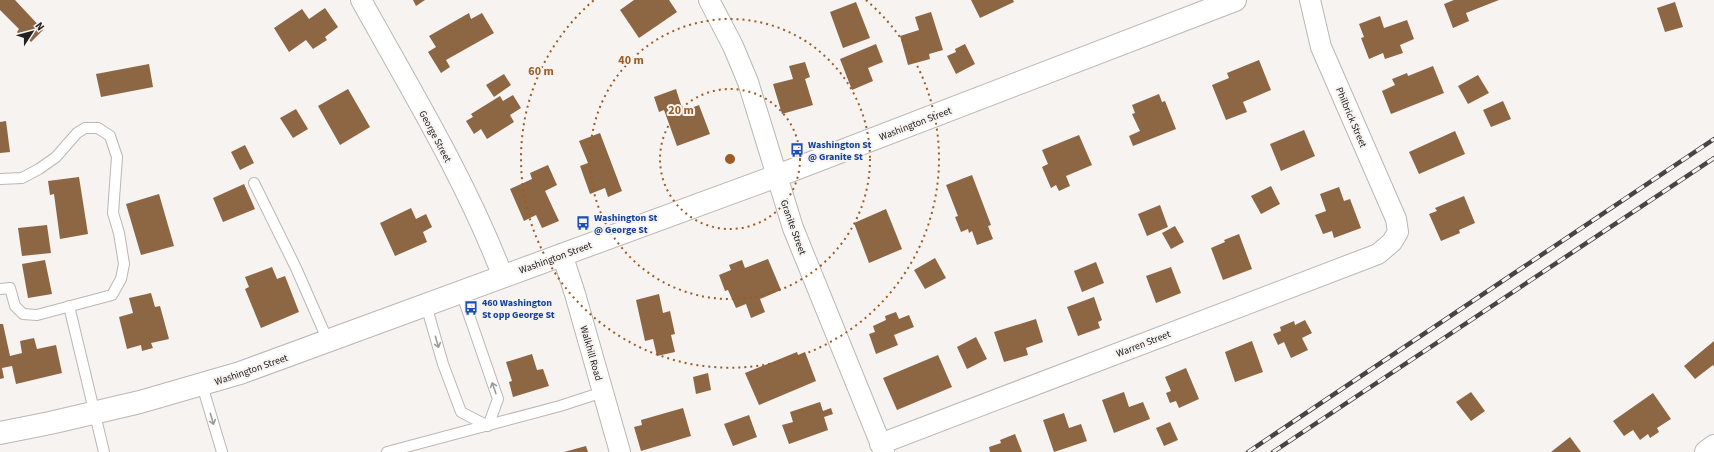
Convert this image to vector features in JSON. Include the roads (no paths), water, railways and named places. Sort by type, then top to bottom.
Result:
[{"type":"main road","name":"Washington Street","points":[[0,433],[95,414],[202,385],[240,373],[777,176],[1235,0]]},
{"type":"main road","points":[[1706,452],[1714,446]]},
{"type":"street","name":"George Street","points":[[362,0],[444,149],[488,238],[503,277]]},
{"type":"street","name":"Granite Street","points":[[710,0],[730,40],[748,82],[793,228],[882,448]]},
{"type":"street","name":"Philbrick Street","points":[[1310,0],[1321,47],[1396,219],[1398,232]]},
{"type":"street","name":"Warren Street","points":[[882,448],[1378,254],[1392,242],[1398,232]]},
{"type":"street","name":"Walkhill Road","points":[[562,254],[575,294],[620,452]]},
{"type":"lane","points":[[0,179],[22,178],[40,169],[56,157],[77,133],[85,128],[98,128],[110,136],[117,157],[113,213],[119,233],[124,264],[121,279],[112,295],[37,315],[23,314],[15,306],[10,288],[0,289]]},
{"type":"lane","points":[[254,183],[296,268],[328,341]]},
{"type":"lane","points":[[461,292],[498,399],[488,426]]},
{"type":"lane","points":[[426,305],[443,364],[461,412],[488,426]]},
{"type":"lane","points":[[69,306],[104,452]]},
{"type":"lane","points":[[202,385],[222,452]]},
{"type":"lane","points":[[387,452],[560,406],[603,392]]},
{"type":"railway","points":[[1248,452],[1714,139]]},
{"type":"railway","points":[[1273,452],[1714,158]]},
{"type":"place","name":"Washington St @ Granite St","points":[[797,150]]},
{"type":"place","name":"Washington St @ George St","points":[[583,223]]},
{"type":"place","name":"460 Washington St opp George St","points":[[471,308]]}]
